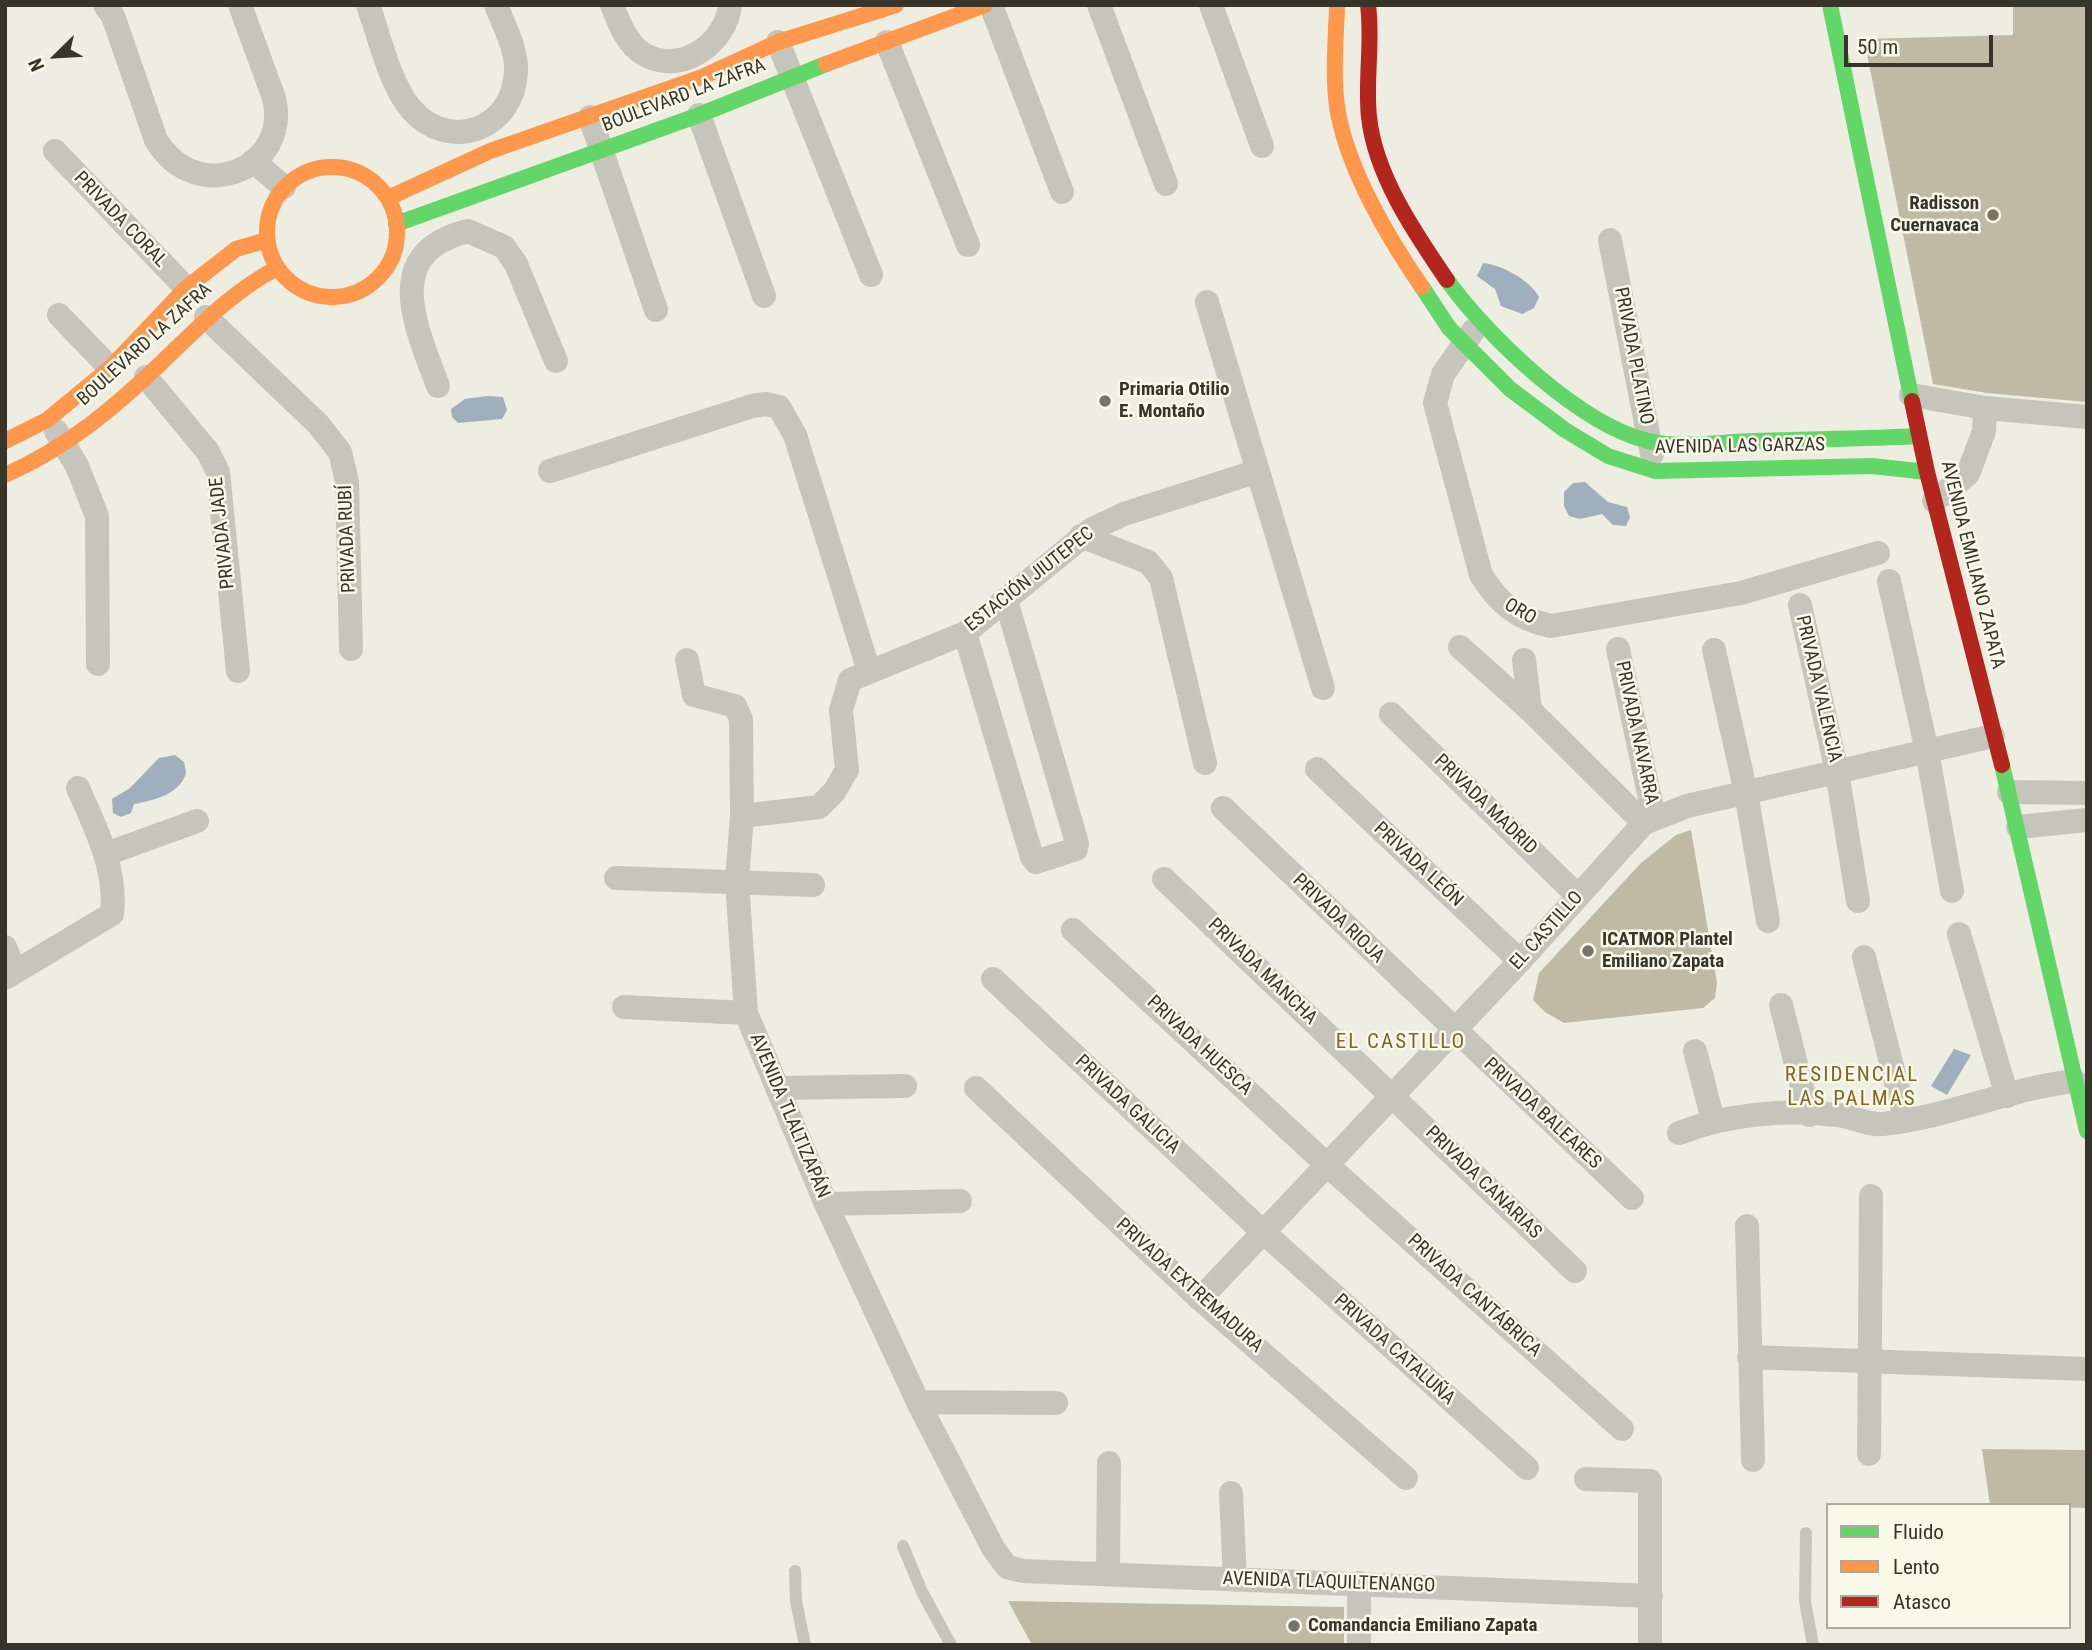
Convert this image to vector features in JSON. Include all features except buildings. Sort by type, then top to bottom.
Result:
[{"type":"street","points":[[105,5],[113,16],[156,140],[166,156],[181,169],[200,176],[224,177],[253,161],[267,147],[275,130],[277,111],[240,5]]},
{"type":"street","points":[[368,5],[398,88],[410,108],[428,125],[447,132],[460,133],[499,118],[510,103],[514,85],[513,50],[496,5]]},
{"type":"street","points":[[612,5],[625,34],[643,55],[698,66],[727,22],[730,5]]},
{"type":"street","name":"BOULEVARD LA ZAFRA","points":[[388,198],[490,151],[590,117],[698,66],[896,5]]},
{"type":"street","points":[[988,5],[1062,192]]},
{"type":"street","name":"BOULEVARD LA ZAFRA","points":[[397,224],[699,115],[792,76],[988,5]]},
{"type":"street","points":[[1099,5],[1166,184]]},
{"type":"street","points":[[1212,5],[1262,146]]},
{"type":"street","name":"AVENIDA LAS GARZAS","points":[[1337,5],[1335,80],[1348,150],[1407,266],[1463,345],[1510,389],[1565,430],[1608,456],[1655,471],[1872,466],[1927,472]]},
{"type":"street","name":"AVENIDA LAS GARZAS","points":[[1368,5],[1371,25],[1369,61],[1373,137],[1399,199],[1458,295],[1480,321],[1566,398],[1616,432],[1649,441],[1694,443],[1919,436]]},
{"type":"street","name":"AVENIDA EMILIANO ZAPATA","points":[[1830,5],[1927,472],[2018,827],[2087,1131]]},
{"type":"street","points":[[778,42],[871,275]]},
{"type":"street","points":[[887,42],[968,245]]},
{"type":"street","points":[[699,115],[764,296]]},
{"type":"street","points":[[590,117],[604,149],[656,310]]},
{"type":"street","points":[[478,127],[490,151]]},
{"type":"street","name":"PRIVADA CORAL","points":[[55,150],[186,288]]},
{"type":"street","points":[[253,161],[284,187]]},
{"type":"street","points":[[327,166],[346,167],[364,174],[388,198],[397,224],[395,253],[385,271],[370,286],[351,295],[330,298],[309,294],[291,284],[277,268],[267,240],[271,208],[284,187],[308,170],[327,166]]},
{"type":"street","points":[[440,207],[450,235]]},
{"type":"street","points":[[438,386],[412,316],[410,292],[416,267],[428,249],[450,235],[468,231],[504,247],[516,264],[555,361]]},
{"type":"street","name":"BOULEVARD LA ZAFRA","points":[[5,441],[47,420],[110,368],[186,288],[236,250],[267,240]]},
{"type":"street","name":"PRIVADA PLATINO","points":[[1610,240],[1655,471]]},
{"type":"street","name":"BOULEVARD LA ZAFRA","points":[[5,475],[36,463],[65,443],[146,377],[206,317],[250,280],[277,268]]},
{"type":"street","points":[[1207,302],[1323,688]]},
{"type":"street","points":[[59,315],[110,368]]},
{"type":"street","name":"PRIVADA RUBÍ","points":[[206,317],[318,424],[340,452],[347,481],[351,649]]},
{"type":"street","name":"ORO","points":[[1480,321],[1443,374],[1435,403],[1481,575],[1493,594],[1510,610],[1530,622],[1551,626],[1741,593],[1878,553]]},
{"type":"street","name":"PRIVADA JADE","points":[[146,377],[208,452],[218,472],[238,671]]},
{"type":"street","points":[[1911,395],[1985,408],[2087,417]]},
{"type":"street","points":[[550,471],[752,406],[766,404],[779,407],[795,435],[869,671]]},
{"type":"street","points":[[1934,502],[1968,474],[1984,431],[1985,408]]},
{"type":"street","points":[[47,420],[65,443],[97,516],[98,664]]},
{"type":"street","points":[[1871,439],[1872,466]]},
{"type":"street","name":"ESTACIÓN JIUTEPEC","points":[[742,816],[819,807],[834,792],[847,770],[841,710],[850,680],[924,653],[965,633],[1081,536],[1124,514],[1258,471]]},
{"type":"street","points":[[1081,536],[1148,562],[1161,578],[1205,763]]},
{"type":"street","points":[[1889,580],[1927,751],[1952,891]]},
{"type":"street","points":[[965,633],[1032,858],[1036,862],[1042,861],[1076,849],[1006,600]]},
{"type":"street","name":"PRIVADA VALENCIA","points":[[1800,605],[1837,772],[1858,901]]},
{"type":"street","points":[[1460,647],[1649,820],[1746,793],[1993,736]]},
{"type":"street","name":"PRIVADA NAVARRA","points":[[1618,649],[1649,820]]},
{"type":"street","points":[[1714,650],[1746,793],[1768,920]]},
{"type":"street","name":"AVENIDA TLALTIZAPÁN","points":[[687,660],[694,695],[725,701],[735,706],[741,719],[742,816],[737,881],[746,1013],[826,1204],[918,1402],[993,1548],[1007,1567]]},
{"type":"street","points":[[1524,660],[1530,710]]},
{"type":"street","name":"PRIVADA MADRID","points":[[1391,713],[1578,896]]},
{"type":"street","name":"PRIVADA LEÓN","points":[[1317,769],[1520,961]]},
{"type":"street","points":[[5,947],[10,975],[112,914],[114,895],[106,853],[78,788]]},
{"type":"street","points":[[2009,792],[2087,793]]},
{"type":"street","points":[[2048,793],[2052,823]]},
{"type":"street","name":"PRIVADA RIOJA","points":[[1223,808],[1452,1030]]},
{"type":"street","name":"EL CASTILLO","points":[[1200,1299],[1325,1163],[1520,961],[1649,820]]},
{"type":"street","points":[[2018,827],[2087,820]]},
{"type":"street","points":[[106,853],[197,821]]},
{"type":"street","points":[[617,878],[813,885]]},
{"type":"street","name":"PRIVADA MANCHA","points":[[1164,879],[1391,1094]]},
{"type":"street","name":"PRIVADA HUESCA","points":[[1073,930],[1325,1163]]},
{"type":"street","points":[[1959,934],[2007,1096]]},
{"type":"street","points":[[1864,957],[1906,1121]]},
{"type":"street","name":"PRIVADA GALICIA","points":[[993,979],[1262,1231]]},
{"type":"street","points":[[1782,1005],[1810,1115]]},
{"type":"street","points":[[624,1007],[746,1013]]},
{"type":"street","name":"PRIVADA BALEARES","points":[[1452,1030],[1632,1198]]},
{"type":"street","points":[[1695,1051],[1713,1120]]},
{"type":"street","points":[[1679,1133],[1713,1120],[1810,1115],[1838,1115],[1879,1125],[1906,1121],[2047,1084],[2075,1081]]},
{"type":"street","points":[[776,1088],[905,1086]]},
{"type":"street","name":"PRIVADA EXTREMADURA","points":[[976,1088],[1200,1299],[1406,1479]]},
{"type":"street","name":"PRIVADA CANARIAS","points":[[1391,1094],[1575,1271]]},
{"type":"street","name":"PRIVADA CANTÁBRICA","points":[[1325,1163],[1622,1429]]},
{"type":"street","points":[[1870,1454],[1871,1196]]},
{"type":"street","points":[[826,1204],[960,1201]]},
{"type":"street","points":[[1747,1226],[1753,1460]]},
{"type":"street","name":"PRIVADA CATALUÑA","points":[[1262,1231],[1527,1468]]},
{"type":"street","points":[[1749,1357],[2087,1369]]},
{"type":"street","points":[[918,1402],[1056,1404]]},
{"type":"street","points":[[1108,1573],[1109,1463]]},
{"type":"street","points":[[1586,1479],[1650,1481],[1650,1645]]},
{"type":"street","points":[[1231,1493],[1235,1580]]},
{"type":"street","name":"AVENIDA TLAQUILTENANGO","points":[[1007,1567],[1023,1571],[1651,1596]]},
{"type":"street","points":[[1359,1583],[1359,1645]]},
{"type":"lane","points":[[1805,1533],[1805,1601],[1813,1645]]},
{"type":"lane","points":[[903,1546],[922,1592],[951,1645]]},
{"type":"lane","points":[[795,1571],[796,1601],[805,1645]]},
{"type":"water","points":[[1483,263],[1507,270],[1529,285],[1539,297],[1534,308],[1522,314],[1501,306],[1495,289],[1477,276]]},
{"type":"water","points":[[503,397],[507,410],[502,419],[458,423],[452,417],[451,409],[465,399]]},
{"type":"water","points":[[1585,482],[1608,502],[1627,507],[1630,517],[1626,526],[1613,525],[1602,514],[1580,519],[1569,516],[1564,506],[1564,492],[1573,483]]},
{"type":"water","points":[[175,755],[184,762],[186,772],[179,786],[165,795],[134,804],[131,813],[121,817],[113,813],[112,799],[130,788],[159,758]]},
{"type":"water","points":[[1954,1049],[1971,1055],[1947,1095],[1931,1086]]},
{"type":"traffic: fast","points":[[1830,5],[1912,401]]},
{"type":"traffic: fast","points":[[396,224],[699,115],[826,64]]},
{"type":"traffic: fast","points":[[1447,280],[1486,327],[1537,376],[1593,417],[1621,432],[1648,441],[1688,445],[1919,436]]},
{"type":"traffic: fast","points":[[1422,287],[1449,328],[1510,389],[1565,430],[1608,456],[1655,471],[1872,466],[1927,472]]},
{"type":"traffic: fast","points":[[2002,765],[2087,1131]]},
{"type":"traffic: slow","points":[[388,198],[490,151],[702,77],[778,42],[896,5]]},
{"type":"traffic: slow","points":[[826,64],[985,5]]},
{"type":"traffic: slow","points":[[1337,5],[1335,86],[1343,135],[1371,203],[1422,287]]},
{"type":"traffic: slow","points":[[332,167],[357,172],[378,186],[392,207],[397,232],[392,257],[378,278],[357,292],[332,297],[307,292],[286,278],[272,257],[267,232],[272,207],[286,186],[307,172],[332,167]]},
{"type":"traffic: slow","points":[[5,441],[47,420],[110,368],[186,288],[236,249],[267,240]]},
{"type":"traffic: slow","points":[[5,475],[48,453],[88,426],[143,380],[230,299],[277,268]]},
{"type":"traffic: jam","points":[[1368,5],[1368,103],[1379,160],[1398,203],[1447,280]]},
{"type":"traffic: jam","points":[[1912,401],[1927,472],[2002,765]]},
{"type":"place","name":"Radisson Cuernavaca","points":[[1993,215]]},
{"type":"place","name":"Primaria Otilio E. Montaño","points":[[1105,401]]},
{"type":"place","name":"ICATMOR Plantel Emiliano Zapata","points":[[1588,951]]},
{"type":"place","name":"Comandancia Emiliano Zapata","points":[[1294,1626]]},
{"type":"district","name":"EL CASTILLO","points":[[1401,1043]]},
{"type":"district","name":"RESIDENCIAL LAS PALMAS","points":[[1852,1088]]}]
